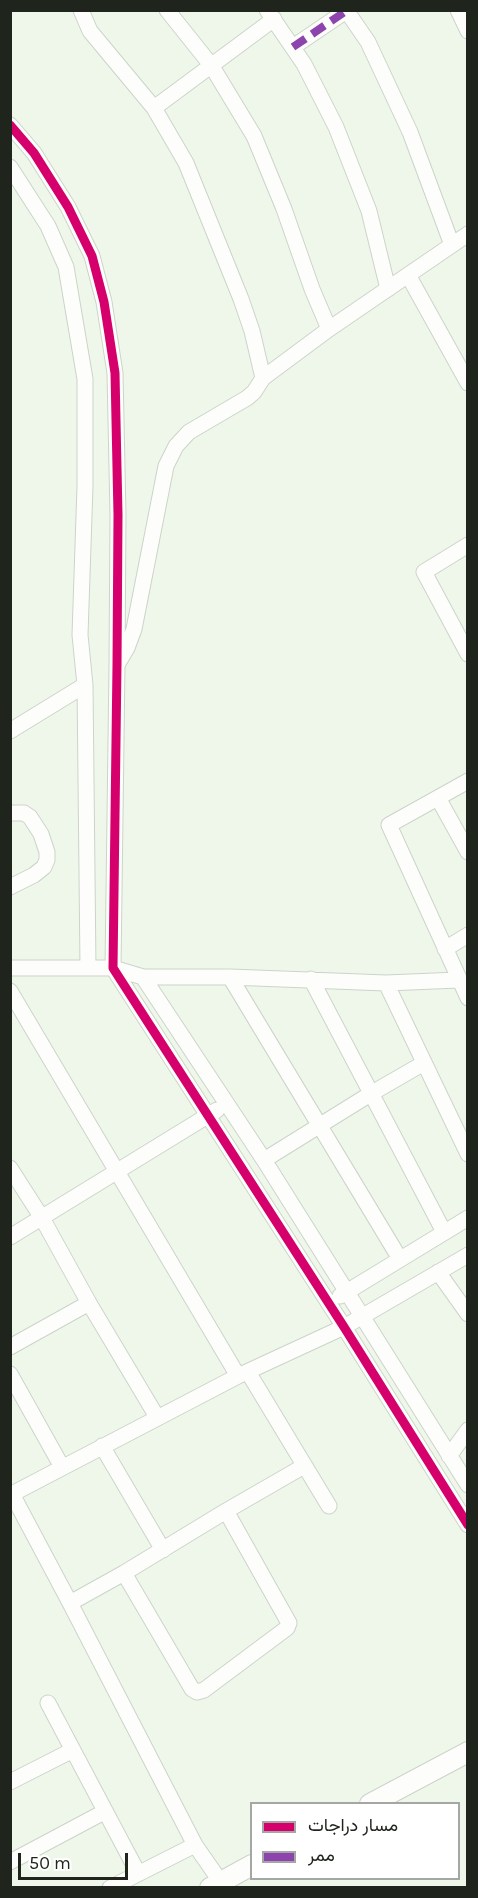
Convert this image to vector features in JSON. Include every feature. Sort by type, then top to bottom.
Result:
[{"type":"main road","points":[[372,1802],[468,1752]]},
{"type":"main road","points":[[218,1886],[250,1866]]},
{"type":"street","points":[[81,10],[90,32],[154,108],[186,163],[222,249],[252,331],[263,378]]},
{"type":"street","points":[[167,10],[211,65],[254,136],[329,328]]},
{"type":"street","points":[[458,10],[468,31]]},
{"type":"street","points":[[293,47],[346,11],[368,42],[410,132],[452,245]]},
{"type":"street","points":[[154,108],[211,65],[270,15],[304,64],[336,127],[369,211],[388,289]]},
{"type":"street","points":[[10,124],[34,153],[68,207],[92,256],[104,302],[115,374],[118,515],[113,968],[329,1302],[468,1525]]},
{"type":"street","points":[[10,166],[48,226],[66,267],[85,379],[85,474],[80,635],[85,685],[88,968]]},
{"type":"street","points":[[117,665],[134,629],[166,466],[176,446],[189,432],[247,398],[263,378],[329,328],[468,234]]},
{"type":"street","points":[[408,275],[468,383]]},
{"type":"street","points":[[468,545],[424,572],[468,654]]},
{"type":"street","points":[[10,731],[85,685]]},
{"type":"street","points":[[468,781],[389,825],[468,998]]},
{"type":"street","points":[[438,798],[468,852]]},
{"type":"street","points":[[10,813],[24,813],[30,817],[41,834],[47,852],[44,867],[34,875],[10,886]]},
{"type":"street","points":[[445,949],[468,935]]},
{"type":"street","points":[[10,968],[113,968],[143,977],[230,977],[386,983],[459,980]]},
{"type":"street","points":[[143,977],[264,1160],[468,1485]]},
{"type":"street","points":[[230,977],[400,1259]]},
{"type":"street","points":[[311,979],[444,1232]]},
{"type":"street","points":[[386,983],[468,1154]]},
{"type":"street","points":[[10,991],[243,1374],[329,1506]]},
{"type":"street","points":[[264,1160],[424,1063]]},
{"type":"street","points":[[10,1237],[226,1103]]},
{"type":"street","points":[[10,1168],[42,1218],[89,1303],[157,1417]]},
{"type":"street","points":[[329,1302],[468,1218]]},
{"type":"street","points":[[218,1886],[11,1495],[157,1417],[344,1327],[468,1255]]},
{"type":"street","points":[[438,1272],[468,1314]]},
{"type":"street","points":[[10,1347],[89,1303]]},
{"type":"street","points":[[10,1374],[62,1467]]},
{"type":"street","points":[[449,1456],[468,1430]]},
{"type":"street","points":[[102,1446],[163,1550]]},
{"type":"street","points":[[70,1603],[304,1466]]},
{"type":"street","points":[[124,1573],[192,1689],[197,1692],[204,1690],[287,1628],[289,1623],[226,1511]]},
{"type":"street","points":[[48,1703],[138,1873]]},
{"type":"street","points":[[10,1782],[73,1750]]},
{"type":"street","points":[[10,1862],[104,1812]]},
{"type":"street","points":[[110,1887],[195,1845]]},
{"type":"marked path","points":[[293,47],[346,11]]},
{"type":"cycle path","points":[[10,125],[34,153],[68,207],[92,256],[104,302],[115,373],[118,515],[113,968],[344,1327],[468,1525]]}]
